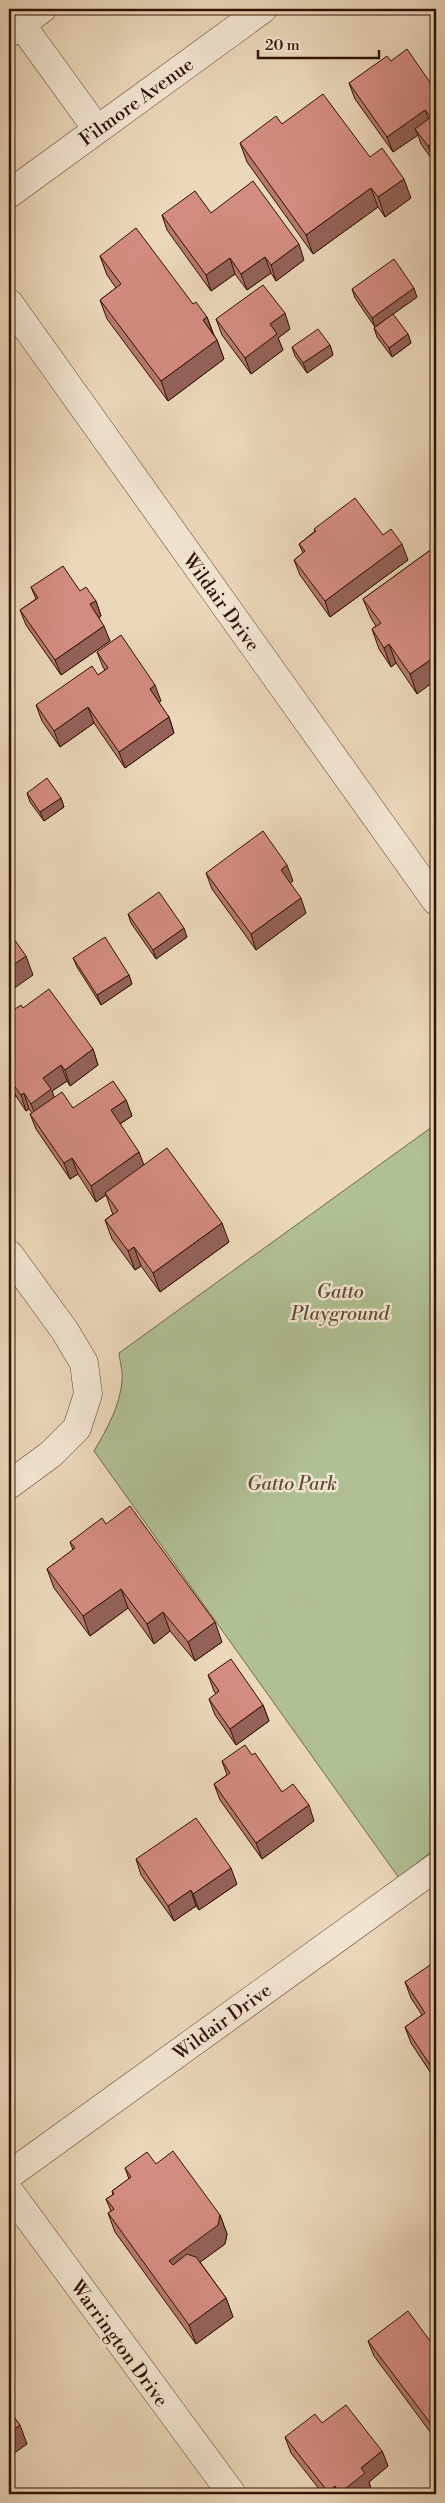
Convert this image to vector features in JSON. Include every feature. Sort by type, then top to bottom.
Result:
[{"type":"street","name":"Filmore Avenue","points":[[9,194],[262,9]]},
{"type":"street","points":[[20,19],[97,129]]},
{"type":"street","name":"Wildair Drive","points":[[9,303],[436,901]]},
{"type":"street","points":[[9,1254],[65,1330],[84,1363],[88,1394],[78,1428],[51,1454],[9,1485]]},
{"type":"street","name":"Wildair Drive","points":[[9,2175],[436,1867]]},
{"type":"street","name":"Warrington Drive","points":[[9,2191],[232,2494]]},
{"type":"green space","name":"Gatto Park","points":[[436,1124],[436,1848],[399,1878],[94,1451],[108,1426],[119,1399],[122,1371],[119,1353]]},
{"type":"building","points":[[407,49],[436,91],[436,140],[428,146],[415,129],[431,117],[425,110],[387,137],[349,83],[387,56],[391,61]]},
{"type":"building","points":[[323,94],[370,157],[382,148],[404,179],[378,197],[371,188],[306,235],[240,143],[276,116],[282,124]]},
{"type":"building","points":[[253,181],[299,244],[271,265],[265,257],[241,274],[230,258],[206,275],[162,215],[195,191],[211,213]]},
{"type":"building","points":[[136,228],[193,304],[196,302],[207,317],[203,320],[217,340],[161,381],[100,300],[121,284],[100,256]]},
{"type":"building","points":[[394,259],[414,288],[372,318],[352,289]]},
{"type":"building","points":[[263,285],[285,313],[270,324],[277,334],[245,358],[216,319]]},
{"type":"building","points":[[393,314],[408,334],[389,348],[374,328]]},
{"type":"building","points":[[318,329],[330,345],[303,363],[292,347]]},
{"type":"building","points":[[355,498],[383,535],[391,529],[402,544],[325,601],[294,560],[305,551],[299,544],[316,531],[314,529]]},
{"type":"building","points":[[436,546],[436,597],[432,600],[436,606],[436,656],[410,674],[389,644],[384,648],[372,629],[381,623],[363,599]]},
{"type":"building","points":[[63,566],[80,591],[86,587],[96,601],[90,604],[104,626],[55,660],[20,610],[38,598],[31,587]]},
{"type":"building","points":[[121,635],[155,685],[150,689],[169,717],[119,752],[88,707],[54,731],[36,705],[92,666],[98,675],[108,668],[97,652]]},
{"type":"building","points":[[436,708],[436,719],[431,712]]},
{"type":"building","points":[[47,778],[61,798],[40,812],[27,793]]},
{"type":"building","points":[[263,831],[287,865],[281,870],[301,898],[251,934],[206,873]]},
{"type":"building","points":[[159,892],[184,928],[153,950],[128,914]]},
{"type":"building","points":[[9,932],[26,956],[9,968]]},
{"type":"building","points":[[105,937],[129,975],[97,995],[73,958]]},
{"type":"building","points":[[49,989],[93,1049],[65,1070],[61,1065],[43,1078],[51,1089],[31,1104],[24,1093],[21,1095],[9,1081],[9,1013],[21,1005],[23,1008]]},
{"type":"building","points":[[113,1081],[126,1100],[111,1110],[139,1152],[91,1186],[72,1158],[64,1163],[30,1114],[62,1092],[73,1108]]},
{"type":"building","points":[[167,1148],[222,1223],[153,1273],[134,1247],[128,1251],[105,1220],[118,1211],[105,1193]]},
{"type":"building","points":[[130,1506],[215,1622],[188,1642],[163,1612],[147,1624],[121,1589],[83,1616],[47,1569],[75,1548],[70,1542],[102,1518],[106,1524]]},
{"type":"building","points":[[231,1659],[263,1705],[230,1729],[209,1699],[219,1691],[208,1675]]},
{"type":"building","points":[[245,1745],[252,1755],[255,1753],[282,1792],[293,1784],[309,1805],[256,1843],[214,1784],[230,1773],[222,1761]]},
{"type":"building","points":[[196,1818],[231,1868],[193,1894],[191,1890],[168,1906],[136,1859]]},
{"type":"building","points":[[433,1963],[436,1968],[436,2074],[405,2027],[425,2013],[405,1982]]},
{"type":"building","points":[[173,2151],[220,2215],[218,2225],[169,2261],[173,2265],[187,2254],[196,2257],[226,2298],[189,2325],[108,2213],[114,2209],[106,2199],[114,2194],[112,2191],[131,2177],[125,2168],[147,2152],[156,2164]]},
{"type":"building","points":[[408,2311],[436,2349],[436,2420],[431,2424],[368,2341]]},
{"type":"building","points":[[346,2405],[382,2451],[361,2468],[365,2473],[340,2493],[335,2486],[328,2492],[285,2437],[315,2414],[322,2423]]},
{"type":"building","points":[[9,2410],[20,2425],[9,2433]]},
{"type":"park label","name":"Gatto Playground","points":[[340,1302]]}]
